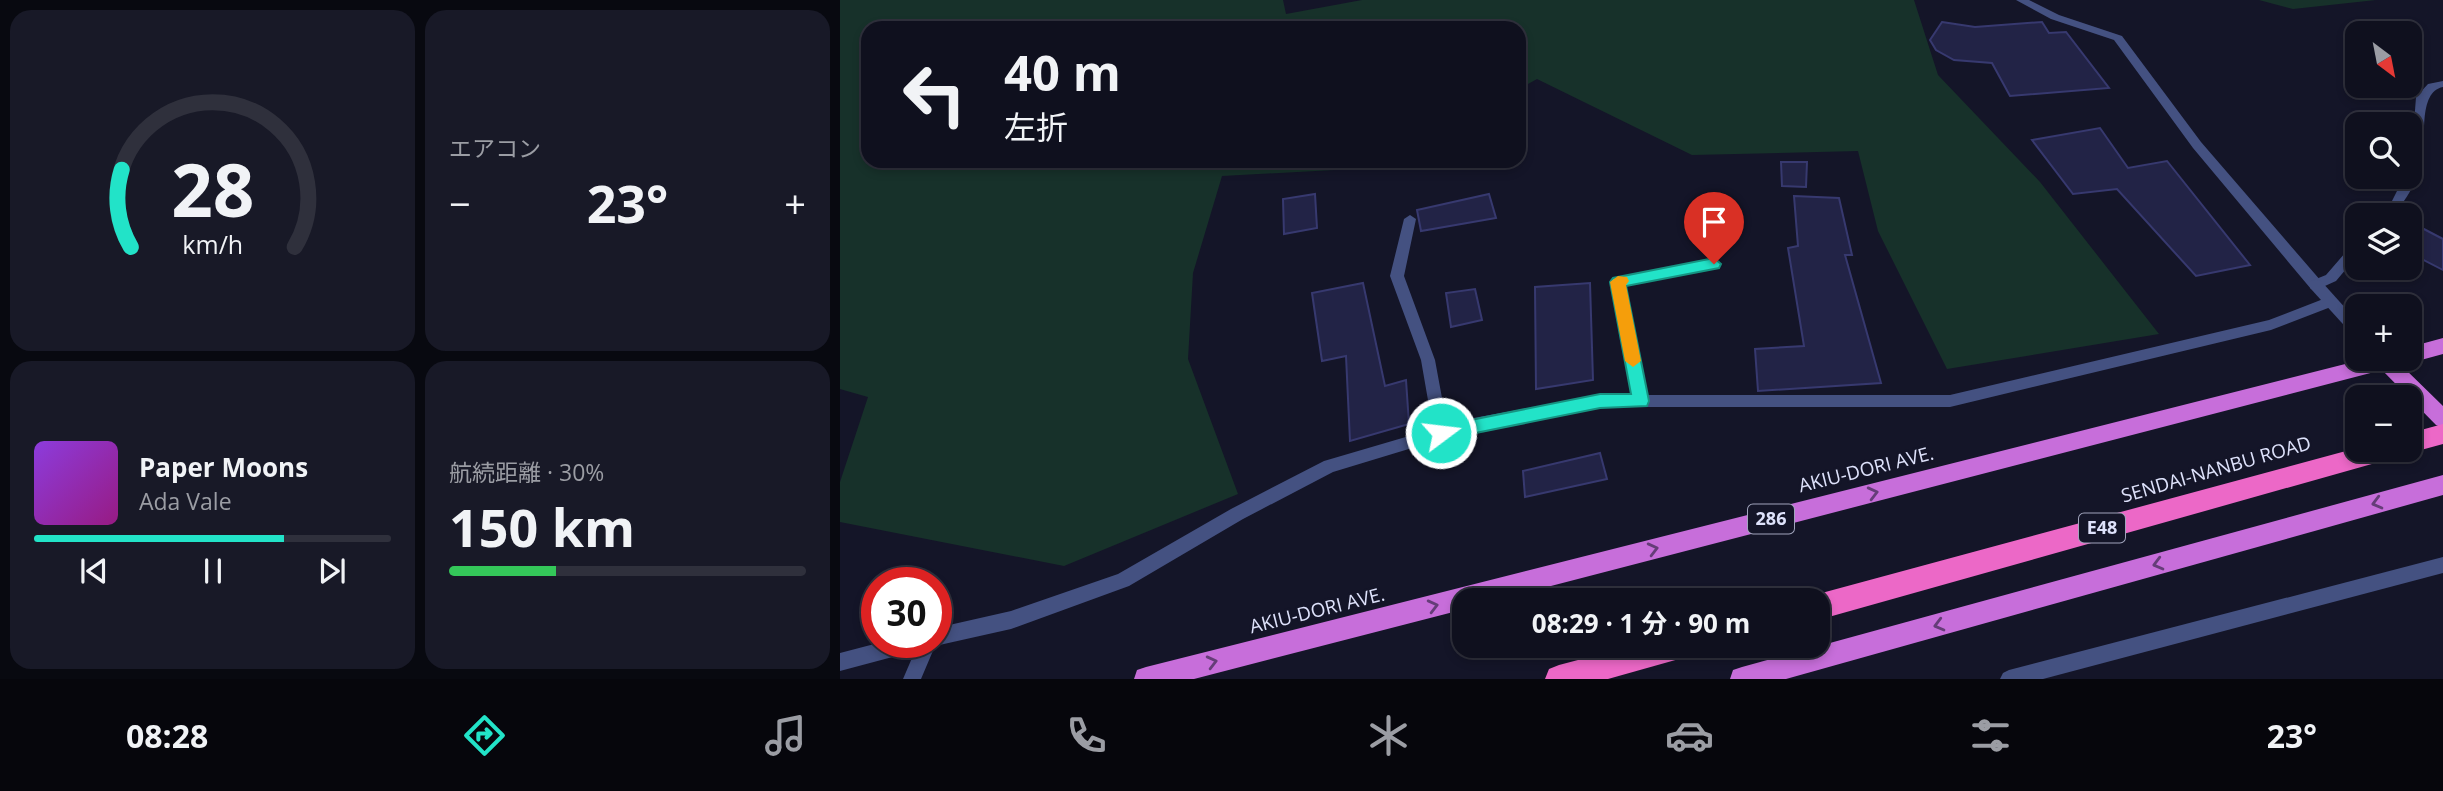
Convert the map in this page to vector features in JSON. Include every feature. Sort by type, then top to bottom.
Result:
[{"type":"highway","points":[[2422,352],[2443,346]]},
{"type":"highway","name":"AKIU-DORI AVE.","points":[[1146,679],[2345,371]]},
{"type":"highway","points":[[2398,371],[2443,419]]},
{"type":"highway","points":[[2422,440],[2443,434]]},
{"type":"highway","name":"SENDAI-NANBU ROAD","points":[[1830,604],[2345,461]]},
{"type":"highway","points":[[1742,679],[2443,485]]},
{"type":"highway","points":[[1559,679],[1635,658]]},
{"type":"street","points":[[2021,0],[2055,17],[2118,38],[2197,145],[2345,317]]},
{"type":"street","points":[[2421,112],[2422,97],[2432,86],[2443,84]]},
{"type":"street","points":[[1410,219],[1397,276],[1428,360],[1441,433]]},
{"type":"street","points":[[2316,285],[2331,278],[2345,262]]},
{"type":"street","points":[[1641,401],[1618,282],[1714,264]]},
{"type":"street","points":[[952,634],[1011,620],[1124,580],[1237,514],[1329,466],[1441,433],[1600,401],[1950,401],[2271,325],[2331,301]]},
{"type":"street","points":[[2016,678],[2443,565]]},
{"type":"street","points":[[840,662],[861,657]]},
{"type":"street","points":[[912,679],[921,658]]},
{"type":"green space","points":[[840,0],[1283,0],[1286,14],[1362,0],[1914,0],[1938,75],[2040,182],[2159,334],[1947,369],[1878,231],[1858,151],[1692,155],[1537,79],[1526,85],[1526,21],[861,21],[861,168],[1371,168],[1222,176],[1193,273],[1188,359],[1238,494],[1064,566],[840,522],[840,482],[868,397],[840,389]]},
{"type":"green space","points":[[2259,0],[2376,0],[2293,9]]},
{"type":"building","points":[[1942,22],[1975,27],[2042,22],[2049,33],[2066,32],[2109,88],[2010,96],[1992,63],[1954,60],[1936,50],[1930,40]]},
{"type":"building","points":[[2100,128],[2128,168],[2167,161],[2250,265],[2196,276],[2117,189],[2073,194],[2032,140]]},
{"type":"building","points":[[1781,162],[1807,162],[1806,187],[1782,186]]},
{"type":"building","points":[[1315,194],[1317,228],[1284,234],[1283,199]]},
{"type":"building","points":[[1489,194],[1496,218],[1421,231],[1417,210]]},
{"type":"building","points":[[1794,196],[1839,198],[1852,255],[1845,255],[1881,383],[1758,391],[1755,349],[1804,346],[1788,248],[1798,246]]},
{"type":"building","points":[[2422,228],[2443,239],[2443,270],[2422,259]]},
{"type":"building","points":[[1363,283],[1385,386],[1406,380],[1409,424],[1350,441],[1346,356],[1322,361],[1312,293]]},
{"type":"building","points":[[1590,283],[1593,380],[1536,389],[1535,287]]},
{"type":"building","points":[[1475,289],[1482,320],[1451,327],[1446,293]]},
{"type":"building","points":[[1600,453],[1607,479],[1525,497],[1523,471]]},
{"type":"slow traffic","points":[[1622,281],[1618,282],[1633,361]]},
{"type":"route","points":[[1441,433],[1468,425],[1600,401],[1641,401],[1618,282],[1714,264]]}]
